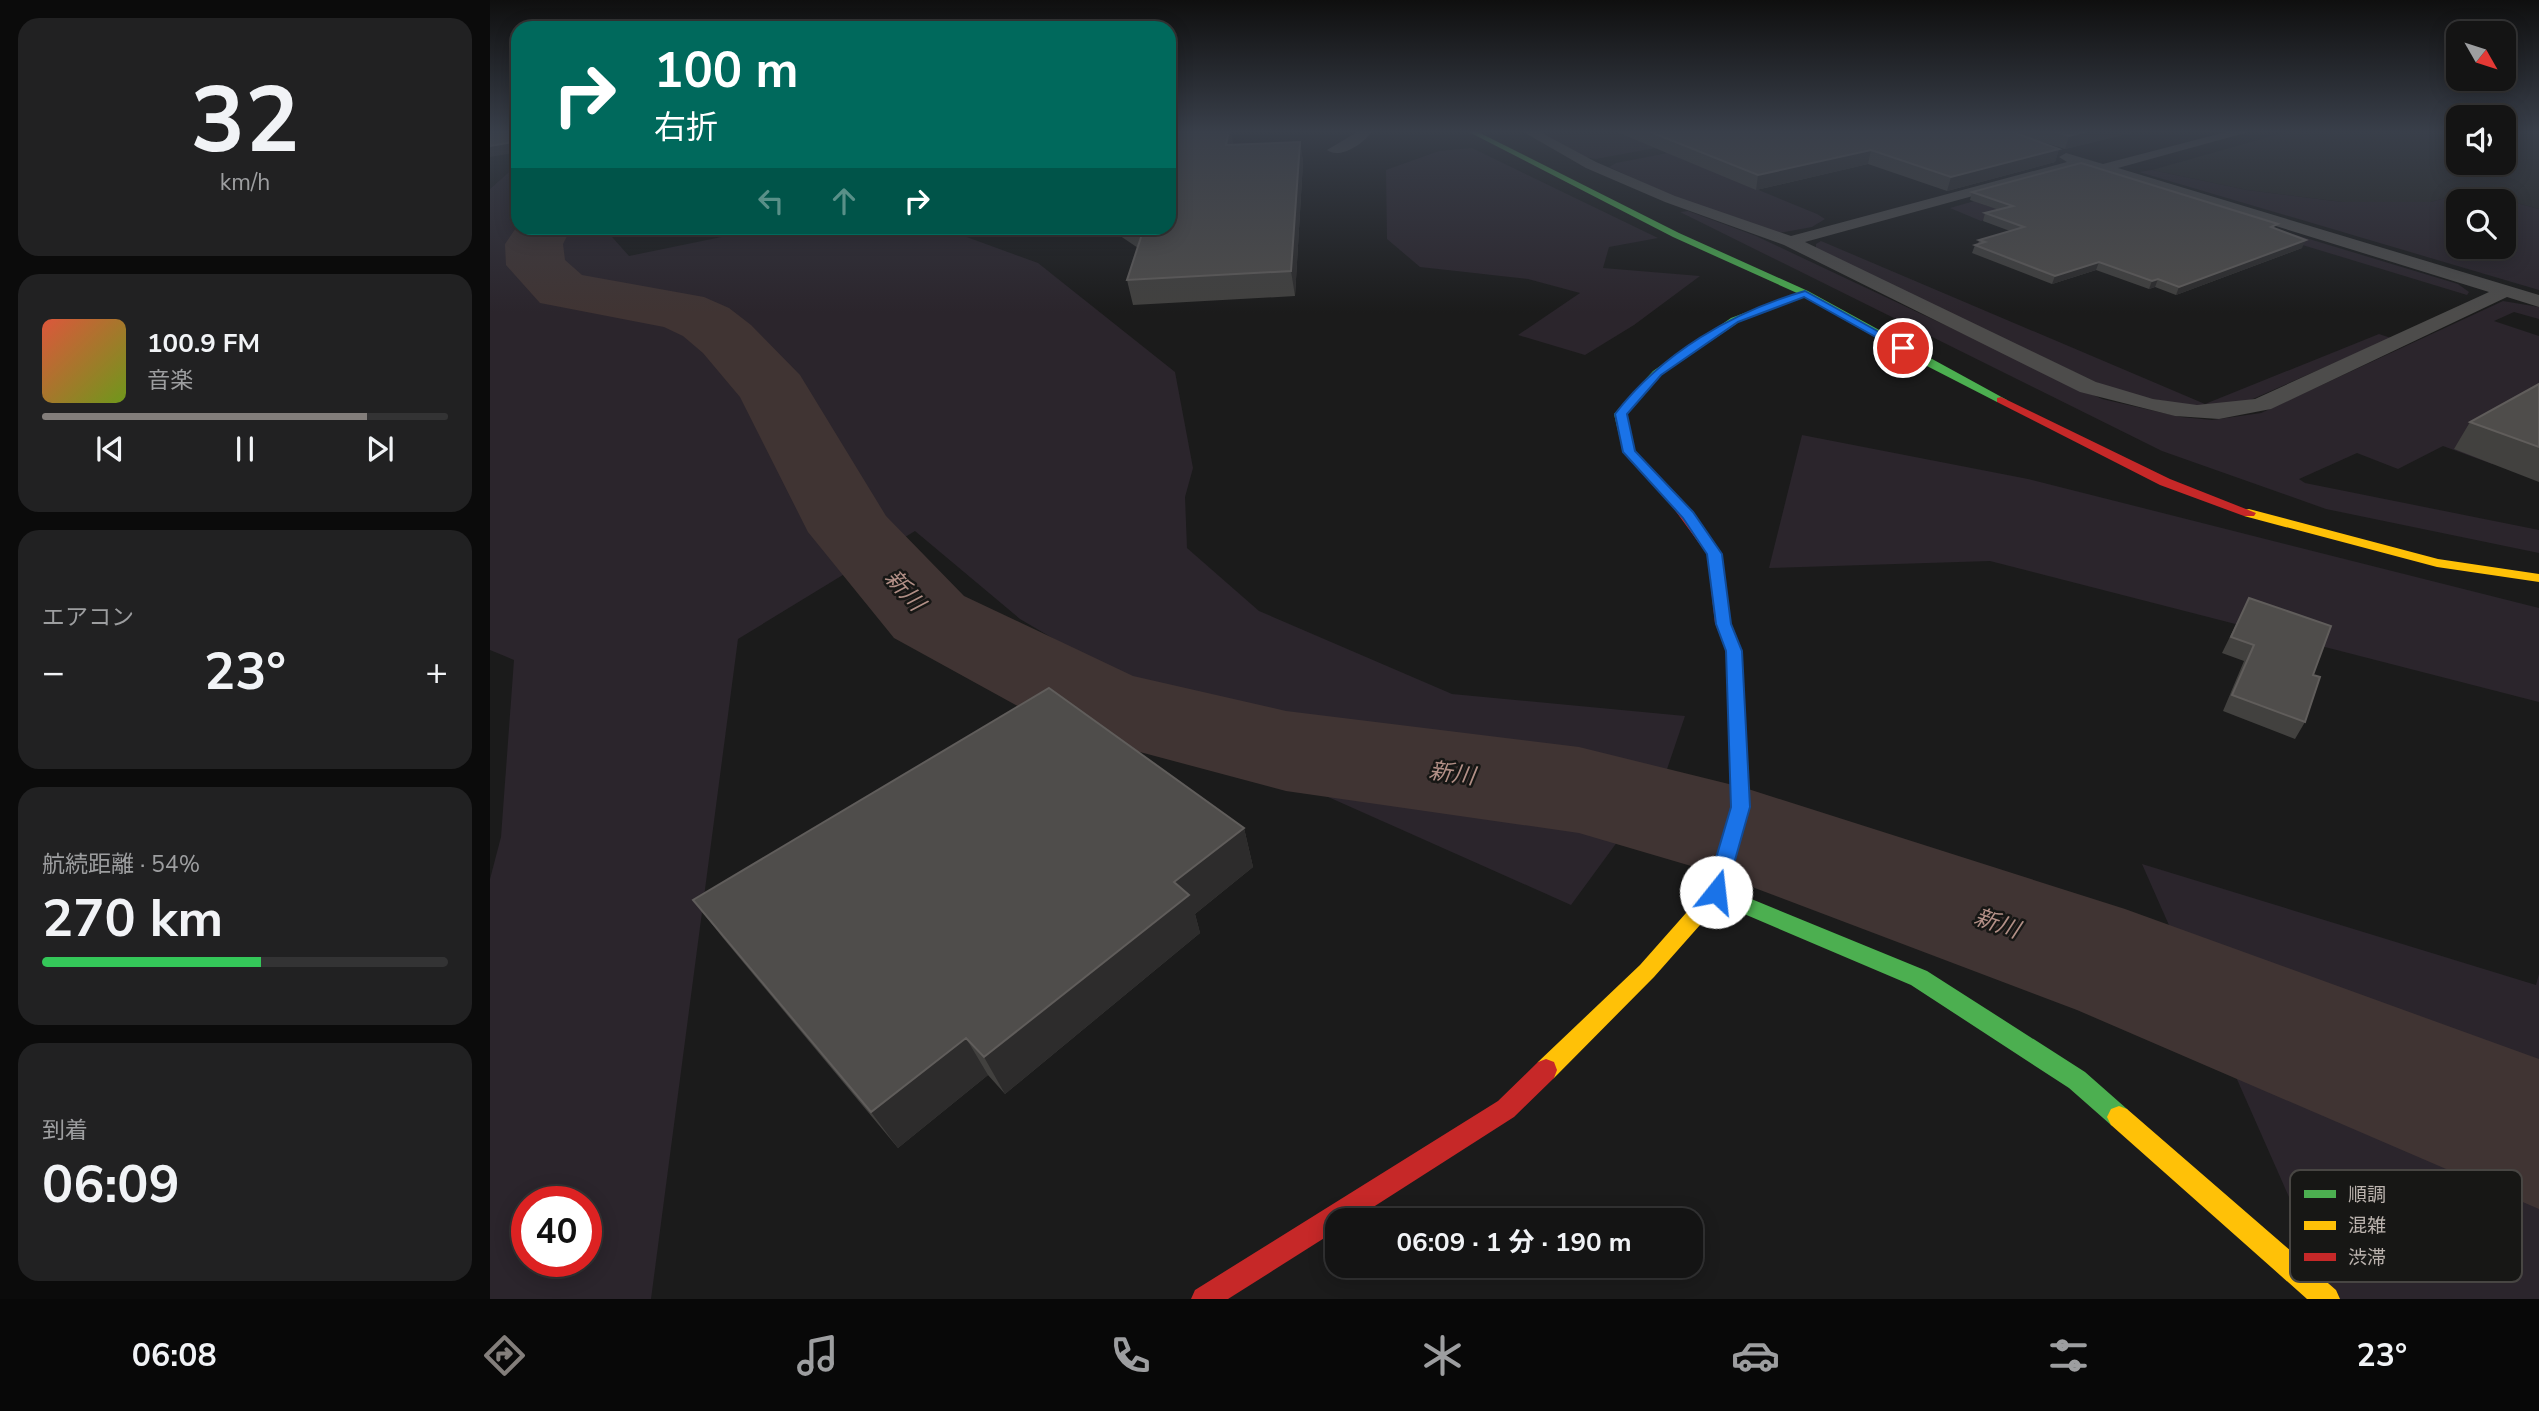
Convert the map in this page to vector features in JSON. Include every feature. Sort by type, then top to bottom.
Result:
[{"type":"street","points":[[1590,192],[1676,235],[1805,293],[1927,362],[2165,482],[2268,520],[2437,563],[2539,579]]},
{"type":"street","points":[[1204,1299],[1506,1109],[1647,971],[1716,892],[1740,807],[1734,651],[1723,624],[1714,554],[1688,515],[1629,452],[1620,414],[1657,373],[1735,320],[1805,293]]},
{"type":"street","points":[[1716,892],[1919,978],[2077,1080],[2290,1267]]},
{"type":"street","points":[[2308,1282],[2327,1299]]},
{"type":"lane","points":[[1653,192],[1790,241],[2088,387],[2125,399],[2175,410],[2248,410],[2506,291]]},
{"type":"lane","points":[[1790,241],[1973,192]]},
{"type":"lane","points":[[2180,192],[2539,301]]},
{"type":"shaded area","points":[[490,192],[511,192],[511,235],[610,235],[629,256],[731,235],[961,235],[1038,263],[1175,372],[1193,468],[1185,497],[1187,548],[1259,611],[1452,694],[1685,716],[1664,778],[1571,905],[1308,788],[1020,619],[915,531],[738,639],[651,1299],[490,1299],[490,879],[501,837],[514,660],[490,650]]},
{"type":"shaded area","points":[[1386,192],[1562,192],[1658,238],[1609,247],[1603,268],[1700,276],[1634,325],[1585,355],[1518,335],[1580,293],[1528,279],[1420,267],[1387,239]]},
{"type":"shaded area","points":[[1662,192],[1762,192],[1825,219],[1812,227],[1779,233]]},
{"type":"shaded area","points":[[2206,192],[2260,192],[2342,202],[2431,202],[2446,198],[2446,259],[2516,259],[2516,203],[2539,209],[2539,290]]},
{"type":"shaded area","points":[[2260,192],[2446,192],[2446,198],[2431,202],[2342,202]]},
{"type":"shaded area","points":[[2516,192],[2539,192],[2539,209],[2516,203]]},
{"type":"shaded area","points":[[2002,193],[1985,205],[2008,213],[1981,221],[1950,208]]},
{"type":"shaded area","points":[[1688,211],[1756,236],[2102,399],[2181,417],[2212,420],[2261,413],[2503,301],[2539,307],[2539,319],[2514,312],[2494,321],[2539,336],[2539,401],[2492,464],[2443,446],[2398,469],[2357,453],[2299,479],[2305,483],[2539,530],[2539,553],[2326,509],[2162,451],[1680,212]]},
{"type":"shaded area","points":[[2286,232],[2458,284],[2469,292],[2467,295],[2273,236]]},
{"type":"shaded area","points":[[1821,241],[2205,404],[2379,334],[2391,338],[2246,402],[2192,406],[2119,393],[1816,250],[1816,244]]},
{"type":"shaded area","points":[[1802,435],[2028,479],[2539,608],[2539,702],[1990,561],[1769,568]]},
{"type":"shaded area","points":[[2142,864],[2536,985],[2539,974],[2539,1299],[2334,1299],[2326,1282],[2522,1282],[2522,1170],[2290,1170],[2290,1199]]},
{"type":"building","points":[[1176,192],[1297,192],[1291,271],[1127,280],[1142,235],[1176,235]]},
{"type":"building","points":[[1972,192],[2173,192],[2278,224],[2271,227],[2306,240],[2179,287],[2158,279],[2152,281],[2099,262],[2055,276],[1975,245],[1985,242],[1979,240],[2024,227],[1985,213],[2013,206]]},
{"type":"building","points":[[2539,384],[2539,447],[2470,422]]},
{"type":"building","points":[[2249,598],[2331,626],[2313,675],[2320,677],[2305,722],[2232,695],[2254,645],[2231,637]]},
{"type":"building","points":[[1049,688],[1244,828],[1174,882],[1189,895],[984,1057],[966,1038],[871,1112],[693,900]]},
{"type":"waterway","name":"新川","points":[[540,235],[534,244],[536,265],[562,290],[681,311],[706,322],[727,339],[774,391],[814,468],[852,532],[929,617],[1103,706],[1286,751],[1579,790],[1745,835],[2125,968],[2539,1134]]},
{"type":"traffic: fast","points":[[1590,192],[1676,235],[1805,293],[1927,362],[2001,400]]},
{"type":"traffic: fast","points":[[1676,502],[1629,452],[1620,414],[1657,373],[1735,320],[1805,293]]},
{"type":"traffic: fast","points":[[1740,796],[1740,807],[1716,893],[1919,978],[2077,1080],[2119,1117]]},
{"type":"traffic: slow","points":[[2249,513],[2437,563],[2539,578]]},
{"type":"traffic: slow","points":[[1546,1070],[1647,971],[1716,893]]},
{"type":"traffic: slow","points":[[2119,1117],[2290,1267]]},
{"type":"traffic: slow","points":[[2308,1282],[2327,1299]]},
{"type":"traffic: jam","points":[[2001,400],[2165,482],[2249,513]]},
{"type":"traffic: jam","points":[[1676,502],[1714,554],[1723,623],[1734,651],[1740,796]]},
{"type":"traffic: jam","points":[[1204,1299],[1506,1109],[1546,1070]]},
{"type":"route","points":[[1716,892],[1740,807],[1734,651],[1723,624],[1714,554],[1688,515],[1629,452],[1620,414],[1657,373],[1735,320],[1805,293],[1903,348]]}]
